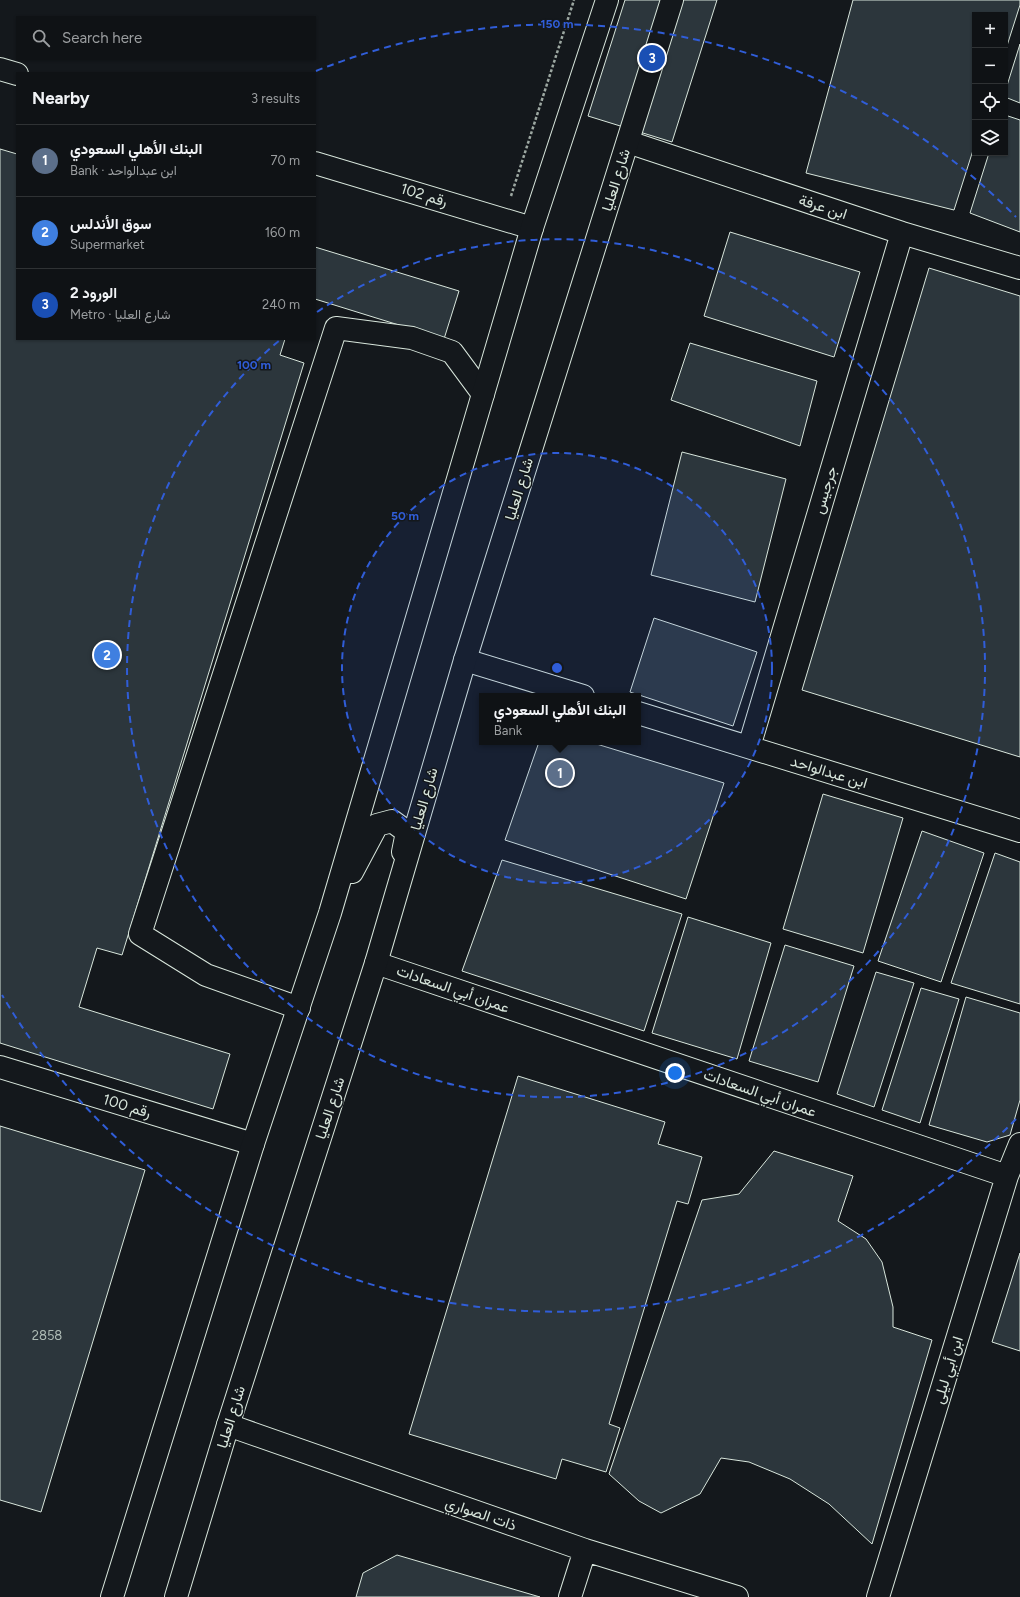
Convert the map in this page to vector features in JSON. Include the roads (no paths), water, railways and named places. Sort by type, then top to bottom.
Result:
[{"type":"street","points":[[112,1597],[253,1144],[330,913],[532,228],[607,0]]},
{"type":"street","name":"شارع العليا","points":[[176,1597],[228,1425],[376,963],[465,660],[672,0]]},
{"type":"street","points":[[0,69],[16,74]]},
{"type":"street","name":"ابن عرفة","points":[[628,142],[902,233],[1020,268]]},
{"type":"street","name":"رقم 102","points":[[316,163],[503,218],[532,228]]},
{"type":"street","name":"جرجيس","points":[[749,747],[902,233]]},
{"type":"street","points":[[298,1008],[206,975],[140,934],[336,328],[412,338],[452,352],[483,394]]},
{"type":"street","points":[[465,660],[573,693]]},
{"type":"street","name":"ابن عبدالواحد","points":[[641,714],[1020,831]]},
{"type":"street","points":[[330,913],[377,825],[392,821],[407,832],[393,906]]},
{"type":"street","name":"عمران أبي السعادات","points":[[376,963],[1007,1176]]},
{"type":"street","name":"رقم 100","points":[[0,1067],[253,1144]]},
{"type":"street","name":"ابن أبي ليلى","points":[[878,1597],[1007,1176],[1020,1144]]},
{"type":"street","name":"ذات الصواري","points":[[228,1425],[585,1550],[736,1597]]},
{"type":"street","points":[[570,1597],[585,1550]]},
{"type":"place","name":"الورود 2","points":[[652,58]]},
{"type":"place","name":"سوق الأندلس","points":[[107,655]]},
{"type":"place","name":"البنك الأهلي السعودي","points":[[560,773]]}]
